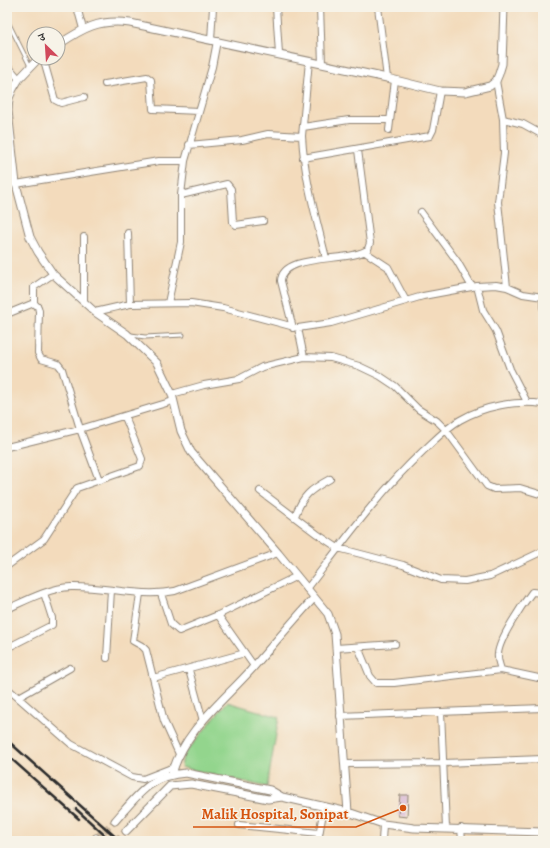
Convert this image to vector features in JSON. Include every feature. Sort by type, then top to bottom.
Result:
[{"type":"street","points":[[77,7],[83,29]]},
{"type":"street","points":[[168,303],[181,242],[181,195],[185,161],[199,111],[214,40],[212,7]]},
{"type":"street","points":[[276,7],[279,54]]},
{"type":"street","points":[[320,7],[322,64]]},
{"type":"street","points":[[378,7],[387,78]]},
{"type":"street","points":[[504,7],[502,64],[496,81],[503,119],[504,153],[498,202],[507,287]]},
{"type":"street","points":[[66,40],[83,29],[105,22],[117,21],[279,54],[440,91],[473,92],[490,86],[496,81]]},
{"type":"street","points":[[309,61],[302,127],[303,158],[326,258]]},
{"type":"street","points":[[7,65],[19,79]]},
{"type":"street","points":[[30,66],[19,79],[9,98],[8,111],[16,184],[30,237],[42,261],[53,274],[95,312],[127,334],[157,363],[173,398],[181,431],[191,452],[278,553],[328,614],[335,634],[348,812]]},
{"type":"street","points":[[45,66],[55,100],[61,103],[84,97]]},
{"type":"street","points":[[105,84],[147,77],[151,80],[153,110],[199,111]]},
{"type":"street","points":[[389,130],[396,80]]},
{"type":"street","points":[[303,158],[358,150],[430,136],[434,130],[440,91]]},
{"type":"street","points":[[503,119],[542,132]]},
{"type":"street","points":[[302,127],[349,120],[390,120]]},
{"type":"street","points":[[189,145],[242,140],[268,134],[302,136]]},
{"type":"street","points":[[304,357],[281,281],[282,276],[288,269],[297,264],[326,258],[357,255],[368,249],[370,243],[358,150]]},
{"type":"street","points":[[7,181],[16,184],[159,161],[185,161]]},
{"type":"street","points":[[181,195],[226,184],[230,189],[235,224],[238,226],[263,221]]},
{"type":"street","points":[[421,212],[475,286],[483,310],[496,331],[510,369],[527,402]]},
{"type":"street","points":[[128,233],[130,304]]},
{"type":"street","points":[[84,237],[84,302]]},
{"type":"street","points":[[365,252],[388,267],[406,301]]},
{"type":"street","points":[[53,274],[34,287],[34,303],[38,307],[39,311],[38,353],[44,361],[60,365],[98,480]]},
{"type":"street","points":[[95,312],[130,304],[168,303],[209,305],[296,328],[331,323],[423,296],[475,286],[496,285],[507,287],[524,294],[543,297],[543,307]]},
{"type":"street","points":[[7,314],[34,303]]},
{"type":"street","points":[[7,447],[126,417],[204,385],[239,379],[262,367],[304,357],[332,358],[359,366],[380,376],[395,386],[418,409],[432,416],[446,430],[487,486],[494,489],[520,488],[543,495]]},
{"type":"street","points":[[307,589],[338,548],[397,476],[446,430],[477,412],[527,402],[543,404]]},
{"type":"street","points":[[7,566],[44,539],[77,488],[137,468],[141,464],[142,459],[126,417]]},
{"type":"street","points":[[295,516],[300,503],[308,493],[330,478]]},
{"type":"street","points":[[260,491],[295,516],[326,542],[338,548],[403,565],[428,576],[452,581],[490,576],[543,551]]},
{"type":"street","points":[[7,609],[44,593],[69,587],[87,587],[140,594],[176,592],[278,553]]},
{"type":"street","points":[[161,594],[171,624],[176,630],[184,630],[297,576]]},
{"type":"street","points":[[107,658],[112,590]]},
{"type":"street","points":[[501,670],[498,660],[498,650],[519,609],[532,592],[543,593]]},
{"type":"street","points":[[7,648],[52,625],[52,618],[44,593]]},
{"type":"street","points":[[140,594],[133,642],[142,646],[146,650],[164,721],[179,754]]},
{"type":"street","points":[[115,821],[146,786],[173,771],[179,754],[203,721],[314,598]]},
{"type":"street","points":[[218,615],[254,666]]},
{"type":"street","points":[[336,648],[395,644]]},
{"type":"street","points":[[358,647],[370,676],[376,683],[394,683],[501,670],[543,679]]},
{"type":"street","points":[[153,678],[189,670],[245,653]]},
{"type":"street","points":[[19,697],[70,668]]},
{"type":"street","points":[[189,670],[203,721]]},
{"type":"street","points":[[7,688],[71,744],[132,777],[143,779],[173,771],[186,773],[270,790],[282,797],[348,812],[383,824],[414,828],[461,828],[543,832]]},
{"type":"street","points":[[340,716],[543,708]]},
{"type":"street","points":[[442,712],[446,828]]},
{"type":"street","points":[[345,764],[444,763],[543,759]]},
{"type":"street","points":[[126,831],[170,786],[191,784],[268,800],[282,797]]},
{"type":"street","points":[[318,841],[324,806]]},
{"type":"street","points":[[382,841],[383,824]]},
{"type":"street","points":[[239,825],[319,833]]},
{"type":"street","points":[[461,828],[462,841]]},
{"type":"lane","points":[[7,20],[26,58]]},
{"type":"lane","points":[[127,334],[144,337],[183,335]]},
{"type":"green space","points":[[227,702],[279,717],[267,787],[181,767],[183,756]]},
{"type":"building","points":[[400,795],[408,795],[407,817],[398,816]]},
{"type":"tunnel","points":[[96,838],[115,821]]},
{"type":"tunnel","points":[[115,841],[126,831]]},
{"type":"railway","points":[[7,740],[120,841]]},
{"type":"railway","points":[[7,755],[79,819]]},
{"type":"railway","points":[[76,809],[111,841]]},
{"type":"place","name":"Malik Hospital, Sonipat","points":[[403,808]]}]
